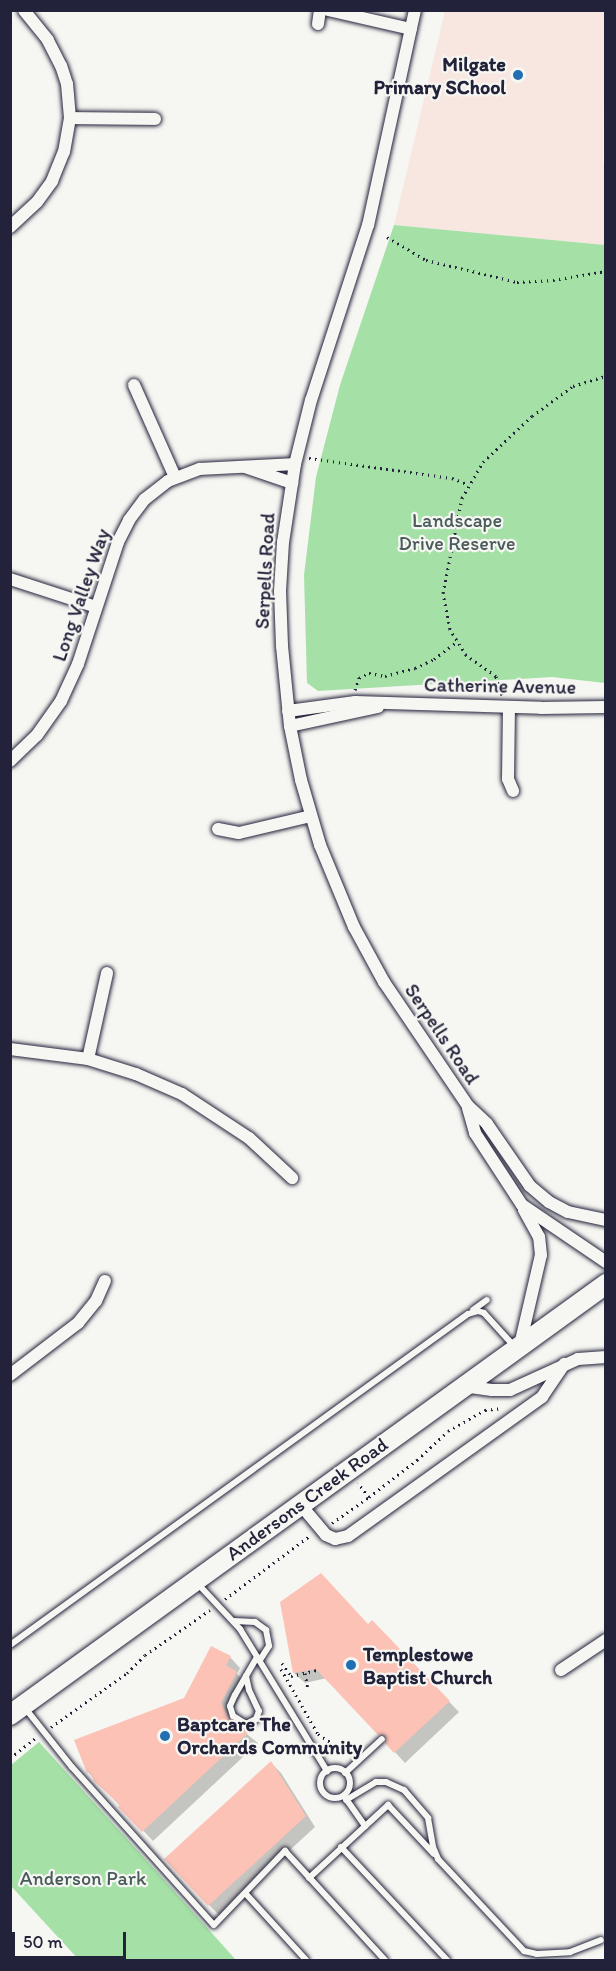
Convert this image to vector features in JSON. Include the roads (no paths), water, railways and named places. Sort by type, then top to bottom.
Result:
[{"type":"main road","name":"Andersons Creek Road","points":[[17,1710],[605,1285]]},
{"type":"street","points":[[10,227],[37,202],[52,181],[64,152],[70,117],[67,84],[62,66],[48,40],[24,10]]},
{"type":"street","points":[[318,24],[320,10]]},
{"type":"street","points":[[328,10],[411,29]]},
{"type":"street","name":"Serpells Road","points":[[415,10],[368,225],[311,400],[296,460],[283,542],[280,591],[282,646],[290,726],[311,816],[338,890],[369,956],[468,1107],[487,1124],[536,1192],[553,1204],[580,1216],[606,1220]]},
{"type":"street","points":[[70,117],[155,119]]},
{"type":"street","points":[[134,385],[175,477]]},
{"type":"street","name":"Long Valley Way","points":[[10,760],[37,735],[62,701],[78,664],[118,542],[129,520],[150,495],[175,477],[200,468],[244,467],[296,460]]},
{"type":"street","name":"Long Valley Way","points":[[244,467],[292,483]]},
{"type":"street","points":[[10,579],[96,607]]},
{"type":"street","name":"Catherine Avenue","points":[[288,711],[355,702],[507,707],[606,706]]},
{"type":"street","name":"Catherine Avenue","points":[[290,726],[394,705]]},
{"type":"street","points":[[507,707],[508,779],[513,790]]},
{"type":"street","points":[[218,829],[239,833],[311,816]]},
{"type":"street","points":[[88,1059],[107,973]]},
{"type":"street","points":[[10,1049],[88,1059],[136,1074],[199,1104],[249,1138],[292,1178]]},
{"type":"street","name":"Serpells Road","points":[[468,1107],[475,1133],[534,1227],[541,1246],[541,1260],[518,1348]]},
{"type":"street","points":[[504,1180],[518,1170]]},
{"type":"street","name":"Serpells Road","points":[[515,1196],[535,1216],[606,1262]]},
{"type":"street","points":[[10,1375],[78,1323],[96,1301],[105,1281]]},
{"type":"street","points":[[463,1386],[510,1390],[564,1364],[583,1358],[606,1357]]},
{"type":"street","points":[[300,1504],[320,1531],[332,1538],[348,1536],[542,1397],[564,1364]]},
{"type":"street","points":[[561,1670],[606,1640]]},
{"type":"lane","points":[[10,1645],[487,1300]]},
{"type":"lane","points":[[468,1314],[483,1312],[518,1348]]},
{"type":"lane","points":[[194,1580],[234,1621],[327,1771]]},
{"type":"lane","points":[[234,1621],[255,1622],[266,1630],[269,1646],[246,1676],[230,1708],[233,1716],[245,1724],[256,1719],[259,1711],[249,1690],[246,1676]]},
{"type":"lane","points":[[17,1710],[44,1732],[76,1772],[214,1925],[246,1894],[252,1882],[285,1851],[385,1960]]},
{"type":"lane","points":[[345,1773],[382,1739]]},
{"type":"lane","points":[[345,1798],[350,1785],[345,1773],[336,1768],[327,1771],[320,1781],[320,1792],[332,1798],[345,1798],[376,1782],[386,1782],[401,1788],[426,1815],[433,1847],[440,1861]]},
{"type":"lane","points":[[345,1798],[365,1826]]},
{"type":"lane","points":[[309,1878],[388,1805],[524,1951],[537,1954],[570,1952],[601,1940]]},
{"type":"lane","points":[[341,1847],[447,1960]]},
{"type":"lane","points":[[246,1894],[306,1960]]},
{"type":"place","name":"Milgate Primary SChool","points":[[518,75]]},
{"type":"place","name":"Templestowe Baptist Church","points":[[351,1665]]},
{"type":"place","name":"Baptcare The Orchards Community","points":[[165,1736]]},
{"type":"park label","name":"Landscape Drive Reserve","points":[[457,532]]},
{"type":"park label","name":"Anderson Park","points":[[83,1878]]}]
